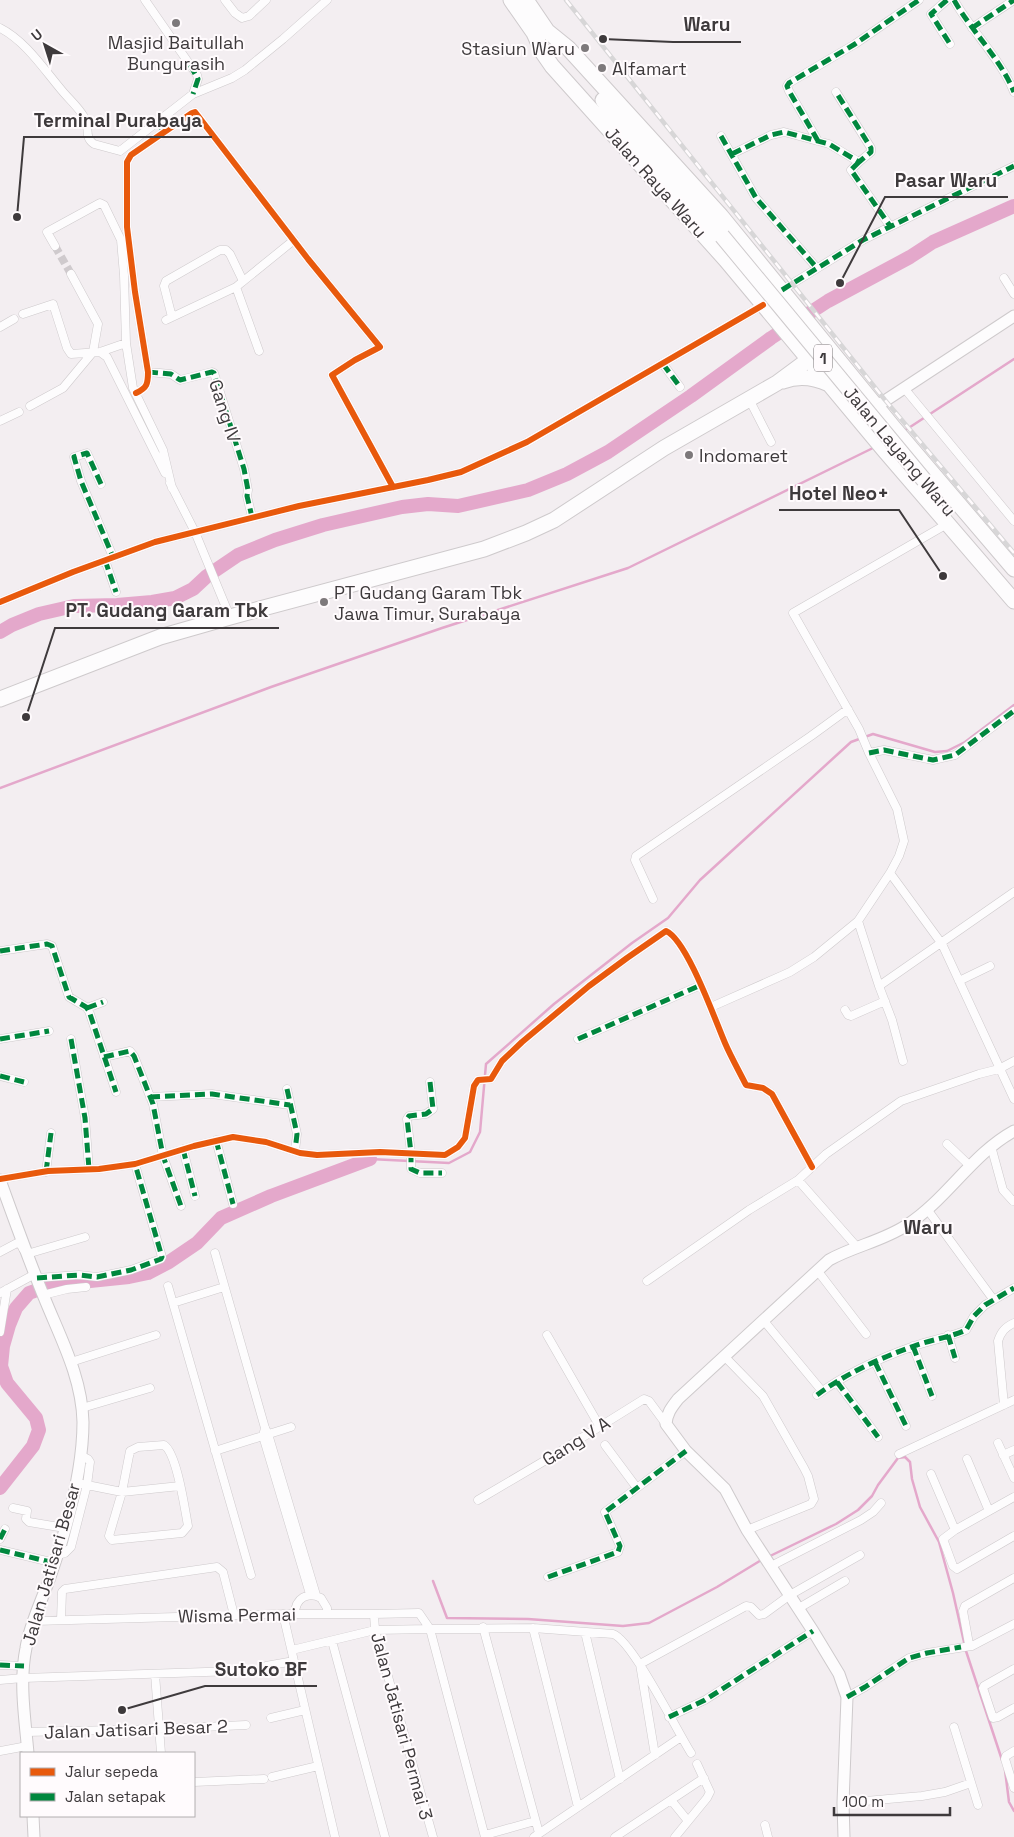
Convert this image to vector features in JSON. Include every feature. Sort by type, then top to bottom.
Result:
[{"type":"highway","name":"Jalan Raya Waru","points":[[511,0],[540,32],[568,48],[720,216],[893,427],[1014,569]]},
{"type":"highway","name":"Jalan Raya Waru","points":[[526,0],[540,32],[543,53],[552,66],[726,260],[798,348],[1014,601]]},
{"type":"highway","name":"Jalan Layang Waru","points":[[540,32],[605,112],[630,134],[722,236],[1014,586]]},
{"type":"highway","points":[[798,348],[805,348],[814,344],[815,330]]},
{"type":"highway","points":[[798,348],[828,346]]},
{"type":"highway","points":[[777,383],[789,369],[798,348]]},
{"type":"highway","points":[[777,383],[798,348]]},
{"type":"highway","points":[[0,699],[160,637],[484,549],[554,520],[664,448],[777,383],[804,377],[830,385]]},
{"type":"street","points":[[144,0],[197,75],[198,79],[193,94]]},
{"type":"street","points":[[225,0],[235,14],[242,18],[249,16],[266,0]]},
{"type":"street","points":[[0,28],[25,48],[85,118],[88,139],[94,144],[120,151],[193,94],[232,78],[245,70],[283,40],[327,0]]},
{"type":"street","points":[[818,141],[789,91],[788,84],[855,44],[920,0]]},
{"type":"street","points":[[947,0],[931,13],[950,44]]},
{"type":"street","points":[[954,0],[972,28],[997,59],[1014,92]]},
{"type":"street","points":[[972,28],[1014,0]]},
{"type":"street","points":[[836,92],[871,148],[871,152],[851,170],[890,226]]},
{"type":"street","points":[[136,393],[147,386],[148,372],[127,227],[126,162],[131,155],[164,132],[192,113],[197,113],[294,240],[380,347],[332,375],[393,487]]},
{"type":"street","points":[[157,121],[164,132]]},
{"type":"street","points":[[732,154],[784,132],[833,146],[859,162]]},
{"type":"street","points":[[721,136],[756,198],[816,267]]},
{"type":"street","points":[[782,290],[816,267],[890,226],[1014,166]]},
{"type":"street","points":[[55,246],[47,232],[100,203],[104,205],[121,240],[126,343],[133,388],[163,450],[172,488]]},
{"type":"street","points":[[243,281],[228,252],[220,250],[174,275],[165,283],[169,318],[236,287],[294,240]]},
{"type":"street","points":[[30,406],[63,388],[97,352],[98,324],[70,274]]},
{"type":"street","points":[[1004,278],[1014,294]]},
{"type":"street","points":[[236,287],[259,351]]},
{"type":"street","points":[[23,314],[53,304],[67,348],[71,354],[97,352],[126,343]]},
{"type":"street","points":[[0,602],[155,542],[252,517],[461,472],[527,442],[763,305]]},
{"type":"street","points":[[876,406],[1014,316]]},
{"type":"street","points":[[0,327],[14,318]]},
{"type":"street","points":[[97,352],[107,357],[195,532],[230,617]]},
{"type":"street","points":[[662,364],[680,387]]},
{"type":"street","name":"Gang IV","points":[[148,372],[171,374],[180,380],[214,373],[244,469],[252,517]]},
{"type":"street","points":[[904,388],[1014,521]]},
{"type":"street","points":[[749,399],[772,442]]},
{"type":"street","points":[[0,422],[20,412]]},
{"type":"street","points":[[101,484],[88,453],[74,457],[109,559],[116,592]]},
{"type":"street","points":[[711,1007],[790,972],[814,957],[858,921],[899,856],[904,841],[897,809],[848,709],[792,613],[948,524]]},
{"type":"street","points":[[653,898],[636,860],[636,856],[848,709]]},
{"type":"street","points":[[868,753],[884,750],[933,760],[955,755],[1014,711]]},
{"type":"street","points":[[890,873],[942,944],[1014,1100]]},
{"type":"street","points":[[879,986],[942,944],[1014,892]]},
{"type":"street","points":[[858,921],[892,1020],[903,1060]]},
{"type":"street","points":[[0,1180],[46,1172],[89,1170],[135,1164],[183,1149],[232,1137],[266,1142],[298,1152],[317,1155],[347,1153],[445,1155],[458,1147],[466,1133],[474,1086],[478,1080],[492,1078],[509,1054],[522,1042],[589,986],[662,932],[668,932],[677,941],[686,955],[746,1085],[764,1088],[772,1094],[812,1167]]},
{"type":"street","points":[[0,951],[50,944],[54,949],[69,997],[87,1008],[116,1092]]},
{"type":"street","points":[[959,980],[990,966]]},
{"type":"street","points":[[578,1039],[701,985]]},
{"type":"street","points":[[87,1008],[103,1002]]},
{"type":"street","points":[[846,1010],[851,1016],[885,1002]]},
{"type":"street","points":[[0,1039],[48,1031]]},
{"type":"street","points":[[71,1039],[85,1118],[89,1170]]},
{"type":"street","points":[[104,1057],[132,1052],[150,1097],[163,1156],[181,1206]]},
{"type":"street","points":[[647,1281],[749,1210],[798,1180],[826,1154],[902,1101],[979,1074],[999,1069],[1014,1062]]},
{"type":"street","points":[[0,1076],[24,1082]]},
{"type":"street","points":[[430,1082],[433,1109],[426,1114],[409,1116],[407,1119],[411,1165],[413,1171],[420,1173],[442,1173]]},
{"type":"street","points":[[287,1089],[298,1134],[298,1152]]},
{"type":"street","points":[[150,1097],[212,1094],[290,1105]]},
{"type":"street","points":[[844,1837],[843,1803],[847,1697],[841,1679],[813,1631],[747,1530],[725,1489],[686,1450],[666,1424],[668,1411],[829,1260],[907,1225],[927,1209],[991,1146],[1014,1131]]},
{"type":"street","points":[[46,1172],[51,1133]]},
{"type":"street","points":[[216,1140],[233,1204]]},
{"type":"street","points":[[947,1144],[970,1166]]},
{"type":"street","points":[[991,1146],[1003,1190],[1013,1201]]},
{"type":"street","points":[[183,1149],[195,1196]]},
{"type":"street","points":[[0,1332],[4,1291],[79,1275],[104,1276],[131,1270],[162,1258],[135,1164]]},
{"type":"street","name":"Jalan Jatisari Besar","points":[[0,1180],[3,1201],[71,1362],[79,1390],[83,1423],[76,1482],[65,1528],[26,1646],[23,1672],[28,1750]]},
{"type":"street","points":[[798,1180],[857,1247]]},
{"type":"street","points":[[927,1209],[993,1299]]},
{"type":"street","points":[[27,1254],[85,1237]]},
{"type":"street","points":[[0,1252],[17,1244],[21,1245],[38,1283]]},
{"type":"street","points":[[215,1253],[313,1594],[325,1602],[327,1614]]},
{"type":"street","points":[[817,1270],[866,1334]]},
{"type":"street","points":[[38,1283],[67,1289],[86,1287]]},
{"type":"street","points":[[168,1286],[251,1575]]},
{"type":"street","points":[[173,1303],[224,1287]]},
{"type":"street","points":[[764,1321],[819,1393],[875,1362],[913,1346],[966,1330],[978,1312],[993,1299],[1014,1288]]},
{"type":"street","points":[[1004,1405],[998,1341],[1000,1333],[1007,1326],[1014,1323]]},
{"type":"street","points":[[71,1362],[156,1335]]},
{"type":"street","points":[[547,1335],[600,1427]]},
{"type":"street","points":[[948,1335],[955,1358]]},
{"type":"street","points":[[913,1346],[932,1396]]},
{"type":"street","points":[[725,1357],[762,1396],[804,1468],[814,1500],[811,1504],[747,1530]]},
{"type":"street","points":[[875,1362],[906,1426]]},
{"type":"street","points":[[836,1382],[878,1437]]},
{"type":"street","points":[[82,1408],[150,1388]]},
{"type":"street","name":"Gang V A","points":[[478,1500],[600,1427],[644,1398],[649,1401],[666,1424]]},
{"type":"street","points":[[898,1454],[1014,1400]]},
{"type":"street","points":[[215,1451],[266,1433],[291,1427]]},
{"type":"street","points":[[998,1443],[1014,1478]]},
{"type":"street","points":[[164,1445],[167,1447],[170,1450],[180,1486],[188,1526],[185,1531],[182,1533],[112,1540],[109,1536],[122,1492],[129,1454],[132,1449],[164,1445]]},
{"type":"street","points":[[605,1445],[636,1488]]},
{"type":"street","points":[[548,1578],[618,1552],[620,1546],[605,1513],[686,1450]]},
{"type":"street","points":[[1003,1455],[1014,1450]]},
{"type":"street","points":[[0,1550],[56,1559],[71,1547],[87,1484],[90,1462],[80,1455]]},
{"type":"street","points":[[967,1459],[989,1511]]},
{"type":"street","points":[[931,1474],[955,1530]]},
{"type":"street","points":[[76,1482],[122,1492],[180,1486]]},
{"type":"street","points":[[1014,1497],[943,1538],[953,1566],[957,1569],[1014,1536]]},
{"type":"street","points":[[771,1565],[861,1520],[873,1512],[880,1503]]},
{"type":"street","points":[[12,1508],[27,1510],[26,1519],[29,1522],[65,1528]]},
{"type":"street","points":[[0,1539],[5,1529]]},
{"type":"street","points":[[640,1664],[746,1606],[750,1606],[756,1614],[761,1616],[790,1595],[860,1555]]},
{"type":"street","points":[[61,1620],[62,1592],[64,1589],[217,1567],[223,1572],[234,1615]]},
{"type":"street","points":[[966,1647],[966,1626],[963,1611],[965,1606],[1014,1578]]},
{"type":"street","points":[[798,1608],[845,1581]]},
{"type":"street","points":[[295,1614],[297,1603],[300,1599],[313,1594]]},
{"type":"street","name":"Wisma Permai","points":[[35,1621],[234,1615],[419,1613],[430,1629]]},
{"type":"street","points":[[284,1614],[335,1837]]},
{"type":"street","name":"Jalan Jatisari Permai 3","points":[[374,1614],[375,1630],[433,1837]]},
{"type":"street","points":[[847,1697],[865,1688],[910,1658],[927,1652],[975,1646],[1014,1624]]},
{"type":"street","points":[[483,1627],[535,1821],[536,1835],[681,1737]]},
{"type":"street","name":"Wisma Permai","points":[[292,1650],[375,1630],[483,1627],[533,1628],[612,1634],[622,1640],[640,1664]]},
{"type":"street","points":[[533,1628],[578,1807]]},
{"type":"street","points":[[430,1629],[485,1836],[535,1821]]},
{"type":"street","points":[[670,1717],[704,1700],[813,1631]]},
{"type":"street","points":[[585,1632],[620,1778]]},
{"type":"street","points":[[332,1641],[385,1837]]},
{"type":"street","points":[[266,1666],[294,1661]]},
{"type":"street","points":[[640,1664],[691,1753]]},
{"type":"street","points":[[640,1664],[655,1755]]},
{"type":"street","points":[[0,1665],[23,1672],[155,1674],[236,1672]]},
{"type":"street","points":[[1014,1669],[983,1688],[993,1718],[1014,1708]]},
{"type":"street","points":[[0,1680],[23,1672]]},
{"type":"street","points":[[155,1674],[161,1752]]},
{"type":"street","points":[[270,1718],[305,1710]]},
{"type":"street","name":"Jalan Jatisari Besar 2","points":[[26,1732],[159,1730],[246,1725]]},
{"type":"street","points":[[954,1727],[978,1805]]},
{"type":"street","points":[[0,1751],[28,1750]]},
{"type":"street","points":[[1014,1751],[1005,1758],[1014,1788]]},
{"type":"street","points":[[674,1837],[709,1795],[710,1789],[698,1764]]},
{"type":"street","points":[[272,1777],[318,1766]]},
{"type":"street","points":[[195,1782],[264,1778]]},
{"type":"street","points":[[615,1837],[704,1778]]},
{"type":"street","points":[[843,1803],[922,1796],[944,1792],[971,1783]]},
{"type":"street","points":[[671,1800],[688,1821]]},
{"type":"street","points":[[33,1817],[34,1837]]},
{"type":"street","points":[[765,1825],[768,1837]]},
{"type":"waterway","points":[[0,632],[39,614],[74,606],[117,605],[175,598],[193,589],[207,576],[238,555],[275,540],[323,525],[402,507],[428,504],[458,506],[528,490],[567,474],[608,452],[691,396],[771,338],[828,301],[910,257],[933,242],[1014,206]]},
{"type":"waterway","points":[[904,431],[1014,359]]},
{"type":"waterway","points":[[0,788],[271,687],[442,628],[628,568],[875,447]]},
{"type":"waterway","points":[[370,1159],[449,1163],[470,1152],[480,1132],[486,1064],[554,1004],[632,943],[668,918],[700,880],[851,742],[873,734],[935,752],[947,751],[965,742],[1014,705]]},
{"type":"waterway","points":[[0,1488],[33,1446],[39,1430],[36,1418],[7,1383],[1,1366],[3,1346],[9,1325],[16,1308],[29,1293],[51,1285],[129,1277],[148,1273],[169,1262],[197,1243],[221,1218],[271,1196],[370,1159]]},
{"type":"waterway","points":[[768,1557],[836,1524],[858,1510],[872,1496],[898,1458],[905,1457],[910,1462],[912,1479],[920,1507],[939,1542],[966,1651],[1002,1760]]},
{"type":"waterway","points":[[433,1581],[447,1618],[528,1619],[623,1626],[649,1623],[717,1587],[763,1559]]},
{"type":"waterway","points":[[1005,1770],[1009,1802],[1014,1811]]},
{"type":"tunnel","points":[[55,246],[71,274]]},
{"type":"railway","points":[[566,0],[885,400],[1014,553]]},
{"type":"marked path","points":[[818,141],[789,91],[787,86],[789,83],[855,44],[919,0]]},
{"type":"marked path","points":[[947,0],[931,14],[950,44]]},
{"type":"marked path","points":[[954,0],[994,56],[1014,92]]},
{"type":"marked path","points":[[972,28],[1014,0]]},
{"type":"marked path","points":[[190,65],[198,79],[193,94]]},
{"type":"marked path","points":[[732,154],[771,135],[784,132],[829,144],[859,162],[871,152],[871,148],[836,92]]},
{"type":"marked path","points":[[157,121],[164,132]]},
{"type":"marked path","points":[[721,136],[756,198],[816,267]]},
{"type":"marked path","points":[[859,162],[851,170],[890,226]]},
{"type":"marked path","points":[[782,290],[863,240],[1014,166]]},
{"type":"marked path","points":[[663,364],[680,387]]},
{"type":"marked path","points":[[148,372],[171,374],[180,380],[214,373],[244,469],[252,517]]},
{"type":"marked path","points":[[101,484],[87,453],[74,457],[81,481],[113,557]]},
{"type":"marked path","points":[[105,560],[116,592]]},
{"type":"marked path","points":[[869,753],[884,750],[933,760],[955,755],[1014,711]]},
{"type":"marked path","points":[[0,951],[47,944],[52,946],[69,997],[86,1007],[89,1011],[116,1092]]},
{"type":"marked path","points":[[578,1039],[701,985]]},
{"type":"marked path","points":[[87,1008],[103,1002]]},
{"type":"marked path","points":[[0,1039],[49,1031]]},
{"type":"marked path","points":[[71,1039],[85,1118],[89,1169]]},
{"type":"marked path","points":[[104,1057],[130,1051],[134,1056],[153,1104],[163,1156],[181,1206]]},
{"type":"marked path","points":[[0,1076],[24,1082]]},
{"type":"marked path","points":[[430,1082],[433,1109],[426,1114],[409,1116],[407,1119],[411,1169],[420,1173],[442,1173]]},
{"type":"marked path","points":[[287,1089],[297,1134],[295,1151]]},
{"type":"marked path","points":[[150,1097],[212,1094],[290,1105]]},
{"type":"marked path","points":[[46,1172],[51,1133]]},
{"type":"marked path","points":[[216,1140],[233,1204]]},
{"type":"marked path","points":[[183,1149],[195,1196]]},
{"type":"marked path","points":[[37,1278],[79,1275],[97,1277],[131,1270],[161,1259],[135,1164]]},
{"type":"marked path","points":[[817,1395],[851,1373],[876,1361],[914,1346],[966,1330],[974,1316],[985,1305],[1014,1288]]},
{"type":"marked path","points":[[948,1335],[955,1358]]},
{"type":"marked path","points":[[913,1346],[932,1396]]},
{"type":"marked path","points":[[875,1362],[906,1426]]},
{"type":"marked path","points":[[837,1382],[878,1437]]},
{"type":"marked path","points":[[548,1577],[618,1552],[620,1546],[605,1512],[686,1451]]},
{"type":"marked path","points":[[0,1539],[5,1529]]},
{"type":"marked path","points":[[0,1550],[55,1563]]},
{"type":"marked path","points":[[669,1717],[705,1700],[813,1631]]},
{"type":"marked path","points":[[847,1697],[909,1658],[961,1647]]},
{"type":"marked path","points":[[0,1665],[24,1666]]},
{"type":"cycle path","points":[[136,393],[146,385],[148,372],[127,227],[127,162],[131,155],[195,112],[308,259],[380,347],[332,375],[393,487]]},
{"type":"cycle path","points":[[0,602],[73,572],[155,542],[299,506],[461,472],[527,442],[763,305]]},
{"type":"cycle path","points":[[0,1179],[48,1171],[99,1169],[135,1164],[194,1146],[233,1137],[266,1142],[300,1153],[317,1155],[380,1152],[445,1155],[458,1147],[465,1138],[474,1086],[478,1080],[491,1079],[502,1061],[522,1042],[589,986],[666,931],[674,937],[691,964],[727,1048],[746,1085],[763,1088],[772,1094],[812,1167]]},
{"type":"place","name":"Masjid Baitullah Bungurasih","points":[[176,23]]},
{"type":"place","name":"Waru","points":[[603,39]]},
{"type":"place","name":"Stasiun Waru","points":[[585,48]]},
{"type":"place","name":"Alfamart","points":[[602,68]]},
{"type":"place","name":"Terminal Purabaya","points":[[17,217]]},
{"type":"place","name":"Pasar Waru","points":[[840,283]]},
{"type":"place","name":"Indomaret","points":[[689,455]]},
{"type":"place","name":"Hotel Neo+","points":[[943,576]]},
{"type":"place","name":"PT Gudang Garam Tbk Jawa Timur, Surabaya","points":[[324,602]]},
{"type":"place","name":"PT. Gudang Garam Tbk","points":[[26,717]]},
{"type":"place","name":"Sutoko BF","points":[[122,1710]]},
{"type":"district","name":"Waru","points":[[928,1227]]}]
